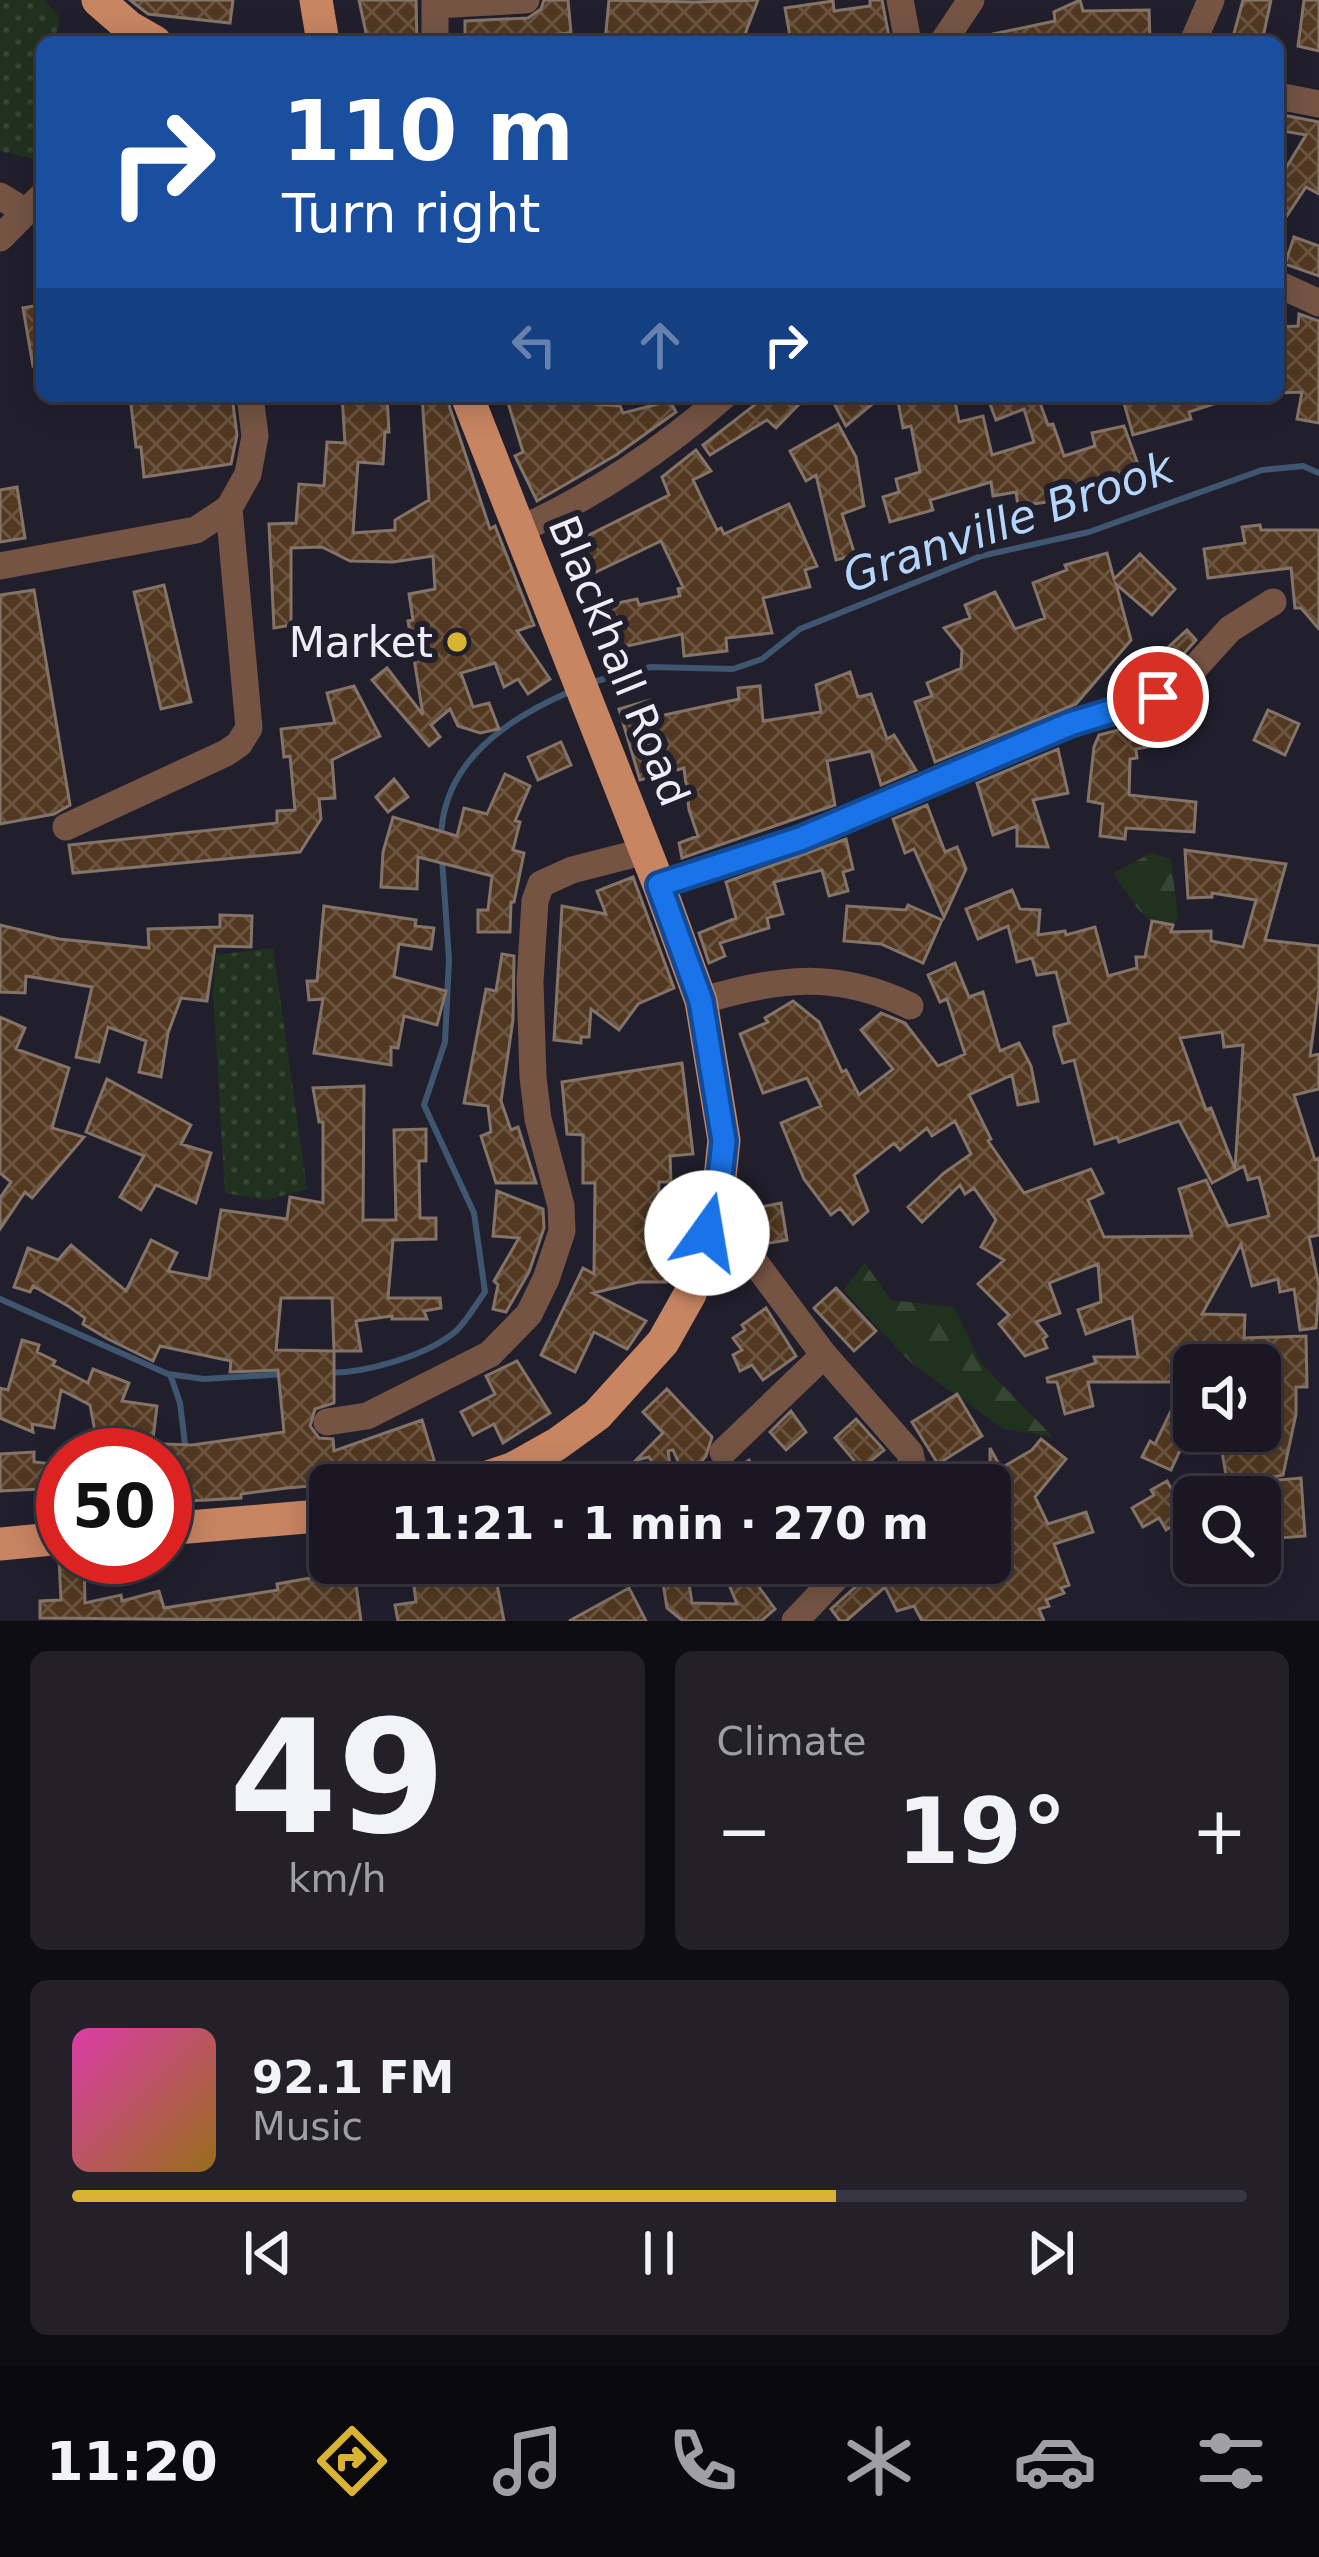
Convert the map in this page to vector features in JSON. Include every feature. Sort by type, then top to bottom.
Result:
[{"type":"main road","points":[[98,0],[135,36]]},
{"type":"main road","points":[[316,0],[322,36]]},
{"type":"main road","name":"Blackhall Road","points":[[469,402],[701,1001],[724,1141],[718,1196],[690,1294],[663,1342],[613,1398],[557,1444],[521,1464]]},
{"type":"main road","points":[[192,1527],[309,1517]]},
{"type":"main road","points":[[0,1544],[36,1541]]},
{"type":"street","points":[[435,36],[435,2],[526,0]]},
{"type":"street","points":[[900,0],[907,36]]},
{"type":"street","points":[[948,36],[971,0]]},
{"type":"street","points":[[1195,36],[1210,0]]},
{"type":"street","points":[[1284,97],[1319,104]]},
{"type":"street","points":[[0,196],[34,204]]},
{"type":"street","points":[[0,238],[34,204]]},
{"type":"street","points":[[1284,287],[1319,303]]},
{"type":"street","points":[[0,566],[196,530],[229,508],[248,475],[255,436],[251,402]]},
{"type":"street","points":[[519,530],[586,494],[717,402]]},
{"type":"street","points":[[66,827],[226,753],[249,728],[229,508]]},
{"type":"street","points":[[659,885],[800,839],[1070,724],[1139,706],[1181,683],[1230,629],[1273,602]]},
{"type":"street","points":[[327,1422],[367,1416],[490,1354],[529,1314],[562,1231],[561,1206],[538,1119],[533,1077],[530,982],[535,902],[541,884],[556,876],[646,851]]},
{"type":"street","points":[[701,1001],[792,981],[856,987],[910,1006]]},
{"type":"street","points":[[707,1233],[733,1233],[824,1355],[910,1453],[912,1464]]},
{"type":"street","points":[[723,1452],[824,1355]]},
{"type":"street","points":[[795,1621],[830,1584]]},
{"type":"green space","points":[[0,0],[44,0],[60,18],[56,36],[36,36],[36,160],[0,151]]},
{"type":"green space","points":[[1151,853],[1171,859],[1178,919],[1164,934],[1137,908],[1113,873]]},
{"type":"green space","points":[[273,948],[307,1189],[267,1200],[225,1193],[213,991],[216,955]]},
{"type":"green space","points":[[865,1263],[891,1300],[954,1307],[981,1363],[1053,1437],[1004,1429],[912,1364],[843,1290]]},
{"type":"building","points":[[130,0],[233,0],[230,23],[148,14]]},
{"type":"building","points":[[359,0],[416,0],[417,36],[367,36]]},
{"type":"building","points":[[544,0],[568,0],[571,33],[465,36],[465,21],[528,18],[541,9]]},
{"type":"building","points":[[609,0],[758,0],[744,36],[606,36]]},
{"type":"building","points":[[870,0],[882,0],[889,36],[790,36],[785,8],[833,1],[834,11],[870,6]]},
{"type":"building","points":[[1080,0],[1083,11],[1149,10],[1150,36],[993,36],[1055,21],[1054,12]]},
{"type":"building","points":[[1243,0],[1271,0],[1263,36],[1233,36]]},
{"type":"building","points":[[1304,0],[1319,0],[1319,51],[1298,46]]},
{"type":"building","points":[[1284,115],[1319,122],[1319,194],[1306,187],[1284,220],[1284,171],[1306,135],[1284,131]]},
{"type":"building","points":[[1294,237],[1319,246],[1319,276],[1285,264]]},
{"type":"building","points":[[36,306],[36,366],[33,366],[23,308]]},
{"type":"building","points":[[1299,314],[1319,321],[1319,423],[1297,419],[1302,392],[1284,393],[1284,327],[1298,326]]},
{"type":"building","points":[[131,402],[233,402],[237,435],[231,464],[144,477],[141,447],[136,447]]},
{"type":"building","points":[[342,402],[387,402],[389,432],[385,432],[383,464],[358,462],[353,533],[395,530],[395,520],[429,500],[422,402],[448,402],[490,529],[495,526],[534,625],[517,631],[550,679],[528,694],[518,679],[504,687],[495,663],[461,673],[473,707],[489,703],[499,729],[480,733],[458,726],[450,709],[431,725],[440,737],[429,746],[372,680],[387,668],[423,715],[408,621],[413,620],[409,594],[435,589],[433,556],[350,561],[322,547],[291,548],[291,625],[274,628],[269,524],[296,523],[299,484],[324,486],[327,442],[345,443]]},
{"type":"building","points":[[508,402],[620,406],[623,413],[671,402],[676,412],[616,455],[537,501],[515,456],[523,452]]},
{"type":"building","points":[[758,402],[801,402],[776,428],[767,420],[710,455],[703,445]]},
{"type":"building","points":[[833,402],[875,402],[846,426]]},
{"type":"building","points":[[898,402],[955,402],[959,422],[983,416],[992,455],[1034,442],[1024,409],[996,420],[989,402],[1042,402],[1064,456],[1095,446],[1092,433],[1124,426],[1140,470],[1061,492],[1062,500],[1018,506],[1016,492],[993,496],[991,482],[930,500],[933,510],[890,522],[883,497],[899,492],[896,479],[920,472],[911,426],[903,428]]},
{"type":"building","points":[[1124,402],[1220,402],[1189,412],[1191,419],[1133,435]]},
{"type":"building","points":[[838,424],[856,457],[864,506],[842,514],[855,555],[836,560],[816,475],[806,481],[790,451]]},
{"type":"building","points":[[696,450],[711,471],[693,480],[717,530],[721,528],[724,534],[789,504],[817,566],[805,570],[810,587],[763,598],[772,633],[726,638],[727,651],[684,656],[682,634],[618,648],[608,605],[637,599],[639,605],[680,596],[678,589],[683,587],[661,541],[596,572],[581,539],[669,495],[662,477]]},
{"type":"building","points":[[17,487],[25,538],[0,542],[0,490]]},
{"type":"building","points":[[1260,525],[1261,530],[1319,530],[1319,629],[1301,608],[1295,608],[1291,568],[1208,578],[1204,549],[1245,543],[1242,527]]},
{"type":"building","points":[[1107,553],[1114,579],[1140,554],[1175,589],[1152,615],[1116,584],[1131,640],[1076,704],[935,762],[915,702],[932,696],[927,683],[961,668],[962,650],[944,628],[970,618],[965,605],[995,592],[1015,629],[1045,618],[1033,583],[1067,570],[1065,565]]},
{"type":"building","points":[[164,585],[191,702],[161,709],[134,592]]},
{"type":"building","points":[[34,590],[70,805],[54,814],[0,824],[0,595]]},
{"type":"building","points":[[1187,630],[1196,640],[1170,669],[1138,686],[1137,676]]},
{"type":"building","points":[[850,672],[858,697],[871,694],[887,739],[894,735],[916,770],[881,785],[871,751],[827,761],[835,805],[682,858],[679,843],[698,836],[684,768],[640,780],[619,709],[650,700],[655,717],[739,699],[738,688],[760,686],[763,721],[821,712],[816,685]]},
{"type":"building","points":[[354,686],[380,736],[332,760],[335,798],[319,799],[321,819],[300,852],[73,873],[69,845],[277,823],[277,811],[295,810],[290,756],[284,757],[281,729],[335,723],[327,693]]},
{"type":"building","points":[[1268,710],[1299,724],[1285,755],[1254,740]]},
{"type":"building","points":[[1161,714],[1163,737],[1179,741],[1136,749],[1137,758],[1130,759],[1129,795],[1196,802],[1194,832],[1126,828],[1125,839],[1100,836],[1103,804],[1088,801],[1099,735],[1126,728],[1154,735],[1150,721]]},
{"type":"building","points":[[561,742],[571,765],[538,780],[528,757]]},
{"type":"building","points":[[1058,749],[1068,793],[1033,800],[1048,847],[1017,846],[1017,826],[993,835],[977,783]]},
{"type":"building","points":[[505,774],[530,786],[515,821],[520,822],[513,850],[524,853],[511,902],[510,932],[478,932],[478,910],[488,910],[492,876],[418,857],[417,889],[381,887],[383,852],[393,817],[457,836],[464,808],[487,814]]},
{"type":"building","points":[[394,779],[408,797],[388,812],[376,797]]},
{"type":"building","points":[[927,805],[945,852],[957,847],[966,869],[944,917],[914,849],[905,853],[893,819]]},
{"type":"building","points":[[846,839],[853,869],[843,872],[848,891],[829,896],[822,870],[774,882],[783,914],[767,918],[769,928],[720,943],[725,956],[709,963],[699,933],[736,918],[726,882]]},
{"type":"building","points":[[1185,850],[1286,864],[1265,940],[1319,946],[1310,1056],[1319,1054],[1319,1089],[1294,1095],[1315,1160],[1319,1158],[1319,1235],[1309,1237],[1319,1286],[1316,1328],[1300,1330],[1294,1289],[1280,1292],[1278,1279],[1252,1286],[1241,1244],[1202,1314],[1245,1315],[1244,1338],[1306,1336],[1307,1387],[1296,1387],[1296,1414],[1283,1475],[1278,1476],[1226,1476],[1222,1452],[1281,1452],[1281,1344],[1173,1344],[1173,1382],[1088,1382],[1093,1406],[1065,1414],[1057,1382],[1047,1378],[1096,1363],[1094,1357],[1138,1357],[1132,1317],[1086,1334],[1078,1310],[1101,1302],[1098,1264],[1049,1283],[1060,1313],[1036,1322],[1047,1336],[1043,1339],[1047,1348],[1025,1356],[999,1324],[1009,1315],[978,1284],[1004,1260],[981,1247],[996,1220],[974,1188],[965,1194],[960,1185],[922,1222],[908,1207],[971,1154],[955,1121],[932,1136],[927,1128],[900,1150],[894,1143],[854,1175],[868,1211],[853,1224],[840,1208],[831,1215],[804,1179],[781,1123],[821,1106],[807,1078],[763,1093],[740,1034],[768,1022],[765,1018],[793,1001],[819,1022],[842,1072],[846,1070],[859,1095],[893,1069],[861,1030],[881,1013],[905,1023],[938,1066],[965,1054],[947,999],[940,1002],[928,975],[955,963],[969,997],[983,992],[1000,1051],[1019,1043],[1031,1066],[1038,1101],[1018,1105],[1012,1075],[969,1095],[988,1141],[1024,1193],[1091,1169],[1103,1193],[1088,1200],[1104,1237],[1192,1236],[1179,1189],[1206,1180],[1228,1226],[1269,1216],[1259,1177],[1248,1180],[1244,1166],[1212,1183],[1179,1121],[1119,1142],[1117,1137],[1095,1144],[1074,1060],[1063,1063],[1054,1034],[1054,1027],[1069,1023],[1056,972],[1037,975],[1032,958],[1017,962],[1008,926],[978,939],[966,909],[1012,890],[1020,909],[1040,910],[1038,935],[1065,931],[1066,935],[1095,927],[1108,976],[1137,968],[1136,957],[1145,957],[1152,921],[1173,925],[1171,932],[1211,931],[1211,941],[1243,947],[1256,900],[1212,893],[1212,897],[1188,898]],"holes":[[[1222,1032],[1224,1047],[1243,1045],[1235,1169],[1211,1108],[1206,1110],[1180,1038]]]},
{"type":"building","points":[[633,877],[674,988],[638,1004],[619,1030],[591,1009],[589,1037],[581,1037],[581,1043],[554,1040],[562,906],[606,914],[597,891]]},
{"type":"building","points":[[908,905],[942,920],[923,963],[881,944],[844,941],[847,906],[906,910]]},
{"type":"building","points":[[324,906],[416,920],[415,926],[434,928],[431,949],[399,944],[394,977],[446,991],[437,1025],[404,1016],[398,1048],[391,1047],[391,1065],[314,1053],[323,999],[309,1000],[307,981],[317,981]]},
{"type":"building","points":[[220,915],[252,916],[251,947],[215,946],[207,1001],[181,998],[168,1033],[161,1077],[139,1072],[146,1041],[108,1027],[99,1062],[76,1057],[92,987],[26,976],[25,993],[0,992],[0,925],[59,939],[149,948],[148,929],[220,927]]},
{"type":"building","points":[[502,954],[514,956],[513,1020],[501,1101],[511,1130],[518,1127],[536,1183],[496,1183],[481,1136],[491,1132],[488,1106],[464,1103],[486,989],[496,991]]},
{"type":"building","points":[[0,1017],[25,1028],[16,1049],[69,1068],[52,1128],[84,1137],[32,1198],[25,1192],[0,1229],[0,1198],[11,1182],[0,1173]]},
{"type":"building","points":[[682,1063],[693,1154],[670,1156],[671,1182],[659,1182],[657,1249],[665,1248],[666,1282],[639,1282],[593,1293],[646,1321],[627,1349],[594,1332],[575,1372],[541,1355],[583,1268],[594,1274],[595,1183],[583,1183],[583,1135],[567,1134],[562,1082]]},
{"type":"building","points":[[107,1079],[191,1125],[181,1144],[211,1153],[196,1203],[156,1185],[141,1210],[120,1197],[144,1156],[86,1132]]},
{"type":"building","points":[[364,1086],[363,1220],[396,1220],[394,1130],[426,1129],[426,1161],[419,1161],[420,1218],[436,1218],[436,1239],[393,1240],[388,1298],[440,1298],[441,1308],[424,1311],[427,1319],[392,1316],[356,1321],[361,1351],[334,1351],[334,1403],[315,1409],[310,1426],[319,1438],[333,1439],[334,1451],[422,1420],[434,1460],[424,1464],[309,1464],[309,1486],[192,1501],[192,1445],[284,1432],[278,1370],[230,1372],[231,1361],[160,1346],[153,1361],[83,1324],[85,1318],[33,1286],[30,1292],[14,1287],[28,1248],[58,1260],[71,1245],[126,1291],[151,1240],[177,1253],[168,1271],[209,1279],[221,1210],[287,1219],[290,1197],[323,1203],[323,1122],[319,1122],[313,1088]],"holes":[[[281,1298],[332,1298],[334,1351],[276,1350]]]},
{"type":"building","points":[[497,1191],[543,1209],[544,1228],[529,1272],[506,1312],[493,1309],[498,1285],[494,1281],[519,1238],[493,1236]]},
{"type":"building","points":[[781,1203],[787,1240],[764,1244],[756,1208]]},
{"type":"building","points":[[836,1288],[876,1331],[854,1351],[814,1308]]},
{"type":"building","points":[[766,1308],[796,1356],[763,1380],[752,1365],[740,1371],[733,1355],[742,1350],[733,1338]]},
{"type":"building","points":[[22,1340],[39,1345],[37,1352],[55,1361],[53,1365],[88,1383],[93,1369],[129,1383],[122,1401],[157,1406],[154,1428],[94,1428],[90,1405],[61,1390],[54,1428],[32,1424],[33,1432],[0,1418],[0,1388],[8,1390]]},
{"type":"building","points":[[517,1361],[550,1413],[503,1443],[494,1424],[473,1435],[461,1412],[495,1394],[486,1376]]},
{"type":"building","points":[[667,1389],[712,1437],[706,1456],[699,1464],[679,1464],[673,1450],[668,1451],[670,1464],[650,1464],[649,1457],[636,1460],[663,1433],[643,1412]]},
{"type":"building","points":[[957,1394],[982,1436],[938,1464],[912,1422]]},
{"type":"building","points":[[1173,1407],[1173,1452],[1179,1452],[1171,1470],[1142,1457],[1150,1441],[1155,1444]]},
{"type":"building","points":[[791,1411],[806,1432],[786,1450],[770,1432]]},
{"type":"building","points":[[856,1419],[884,1450],[867,1464],[857,1464],[835,1438]]},
{"type":"building","points":[[1041,1439],[1066,1459],[1035,1497],[1048,1524],[1086,1512],[1093,1532],[1054,1544],[1069,1585],[1061,1588],[1064,1593],[1046,1600],[1049,1606],[1039,1609],[1044,1621],[922,1621],[914,1606],[897,1611],[885,1587],[846,1621],[840,1621],[831,1609],[859,1584],[1011,1584],[1008,1464]]},
{"type":"building","points":[[34,1452],[36,1489],[0,1491],[0,1454]]},
{"type":"building","points":[[1301,1478],[1305,1536],[1281,1538],[1281,1480]]},
{"type":"building","points":[[1167,1481],[1173,1492],[1173,1526],[1166,1530],[1159,1518],[1143,1527],[1132,1508],[1154,1495],[1151,1490]]},
{"type":"building","points":[[309,1578],[309,1584],[356,1584],[361,1621],[40,1618],[40,1601],[61,1600],[60,1584],[85,1584],[85,1603],[121,1595],[122,1601],[159,1591],[164,1608],[278,1590],[277,1584]]},
{"type":"building","points":[[414,1584],[497,1584],[504,1621],[398,1621],[395,1605],[416,1602]]},
{"type":"building","points":[[663,1584],[689,1584],[692,1603],[737,1604],[729,1584],[757,1584],[775,1609],[761,1621],[683,1621],[667,1608]]},
{"type":"building","points":[[629,1588],[646,1621],[569,1621]]},
{"type":"waterway","name":"Granville Brook","points":[[592,682],[651,667],[733,669],[762,659],[800,629],[981,556],[1089,532],[1262,470],[1303,466],[1319,473]]},
{"type":"waterway","name":"Granville Brook","points":[[441,839],[444,812],[465,766],[522,716],[569,692]]},
{"type":"waterway","name":"Granville Brook","points":[[328,1373],[377,1366],[429,1348],[456,1331],[485,1292],[474,1213],[424,1105],[445,1042],[449,960],[442,858]]},
{"type":"waterway","name":"Granville Brook","points":[[0,1299],[168,1374],[204,1379],[285,1374]]},
{"type":"waterway","points":[[170,1374],[183,1428]]},
{"type":"place","name":"Market","points":[[457,642]]},
{"type":"route","points":[[707,1233],[718,1196],[724,1141],[701,1001],[659,885],[800,839],[1070,724],[1158,697]]}]
